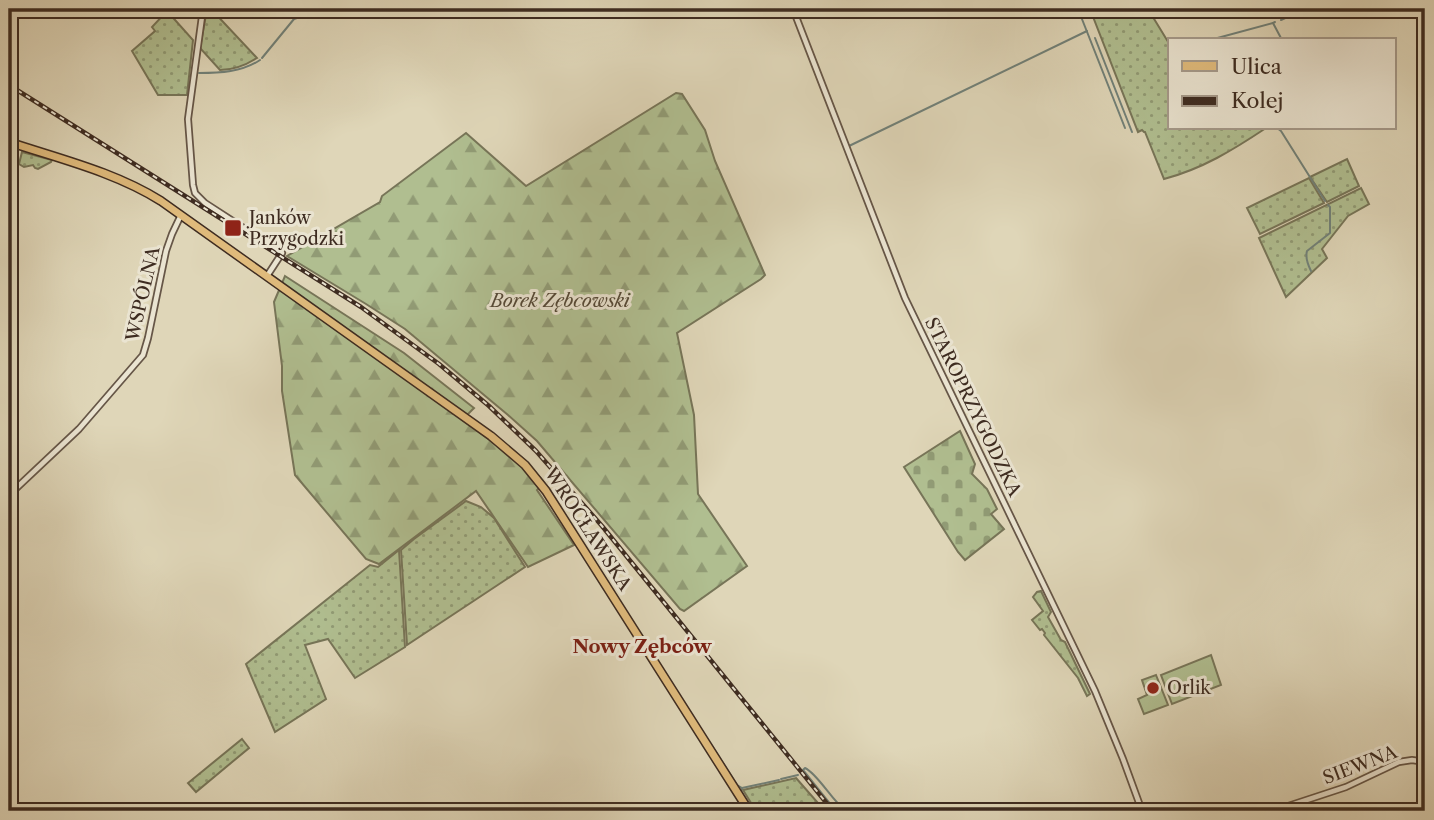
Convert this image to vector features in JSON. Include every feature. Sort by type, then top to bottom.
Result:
[{"type":"main road","points":[[9,142],[125,182],[153,196],[181,215]]},
{"type":"main road","name":"WROCŁAWSKA","points":[[181,215],[481,429],[525,465],[546,491],[749,811]]},
{"type":"street","points":[[203,9],[188,120],[195,193],[205,203],[283,254],[267,276]]},
{"type":"street","name":"STAROPRZYGODZKA","points":[[793,9],[905,298],[1096,693],[1142,811]]},
{"type":"street","name":"WSPÓLNA","points":[[9,495],[68,439],[143,355],[166,251],[181,215]]},
{"type":"street","name":"SIEWNA","points":[[1273,811],[1359,782],[1392,764],[1406,760],[1422,761]]},
{"type":"green space","points":[[207,9],[211,9],[257,58],[239,67],[220,70],[200,48]]},
{"type":"green space","points":[[1090,9],[1148,9],[1168,42],[1168,130],[1263,130],[1217,158],[1164,179],[1145,132],[1138,132]]},
{"type":"green space","points":[[167,11],[193,40],[187,95],[158,95],[132,51],[155,31],[152,27]]},
{"type":"green space","name":"Borek Zębcowski","points":[[676,93],[682,94],[705,130],[715,161],[765,275],[677,333],[694,415],[698,494],[747,566],[684,611],[537,441],[508,415],[405,329],[287,256],[380,202],[382,196],[466,133],[526,186]]},
{"type":"green space","points":[[22,152],[52,160],[38,169],[33,165],[24,167],[19,164]]},
{"type":"green space","points":[[1347,159],[1359,186],[1327,202],[1310,177]]},
{"type":"green space","points":[[1309,178],[1324,203],[1260,234],[1247,208]]},
{"type":"green space","points":[[1361,188],[1369,204],[1348,216],[1322,249],[1327,258],[1286,297],[1259,238]]},
{"type":"green space","points":[[285,276],[404,353],[474,408],[462,420],[504,451],[532,477],[540,487],[537,490],[574,545],[528,567],[476,491],[379,564],[366,559],[295,475],[282,391],[282,366],[274,302]]},
{"type":"green space","points":[[960,431],[975,464],[972,474],[987,489],[997,509],[991,514],[1004,529],[965,560],[904,467]]},
{"type":"green space","points":[[466,501],[481,507],[494,518],[525,567],[407,645],[401,550]]},
{"type":"green space","points":[[399,550],[405,647],[355,678],[328,639],[305,645],[326,699],[275,732],[246,664],[370,565],[378,567]]},
{"type":"green space","points":[[1041,591],[1051,612],[1048,617],[1061,640],[1065,642],[1090,694],[1087,696],[1078,678],[1042,629],[1032,620],[1043,611],[1033,597]]},
{"type":"green space","points":[[1211,655],[1221,685],[1172,704],[1161,675]]},
{"type":"green space","name":"Orlik","points":[[1156,675],[1168,705],[1144,714],[1138,699],[1147,695],[1142,680]]},
{"type":"green space","points":[[242,739],[249,748],[196,792],[188,783]]},
{"type":"green space","points":[[796,778],[825,811],[756,811],[743,790]]},
{"type":"waterway","points":[[262,58],[294,19],[314,9]]},
{"type":"waterway","points":[[1078,9],[1125,128]]},
{"type":"waterway","points":[[1281,20],[1305,9]]},
{"type":"waterway","points":[[1275,22],[1273,23],[1281,38]]},
{"type":"waterway","points":[[1217,38],[1273,23]]},
{"type":"waterway","points":[[849,146],[1087,31]]},
{"type":"waterway","points":[[1095,38],[1132,132]]},
{"type":"waterway","points":[[199,73],[238,69],[260,60]]},
{"type":"waterway","points":[[1280,130],[1325,201]]},
{"type":"waterway","points":[[1311,271],[1307,251],[1330,233],[1328,205]]},
{"type":"waterway","points":[[456,407],[465,413]]},
{"type":"waterway","points":[[473,419],[482,426]]},
{"type":"waterway","points":[[495,435],[526,461]]},
{"type":"waterway","points":[[529,465],[561,508]]},
{"type":"waterway","points":[[712,746],[737,785],[742,788],[748,803]]},
{"type":"waterway","points":[[803,770],[805,768],[810,771],[846,811]]},
{"type":"waterway","points":[[804,771],[836,811]]},
{"type":"waterway","points":[[781,779],[798,775]]},
{"type":"waterway","points":[[742,788],[779,780]]},
{"type":"waterway","points":[[449,811],[464,804],[519,811]]},
{"type":"waterway","points":[[686,811],[699,806]]},
{"type":"railway","points":[[9,85],[361,307],[439,364],[489,406],[536,451],[602,526],[833,811]]},
{"type":"place","name":"Janków Przygodzki","points":[[233,228]]},
{"type":"place","name":"Orlik","points":[[1153,688]]},
{"type":"district","name":"Nowy Zębców","points":[[642,646]]}]
